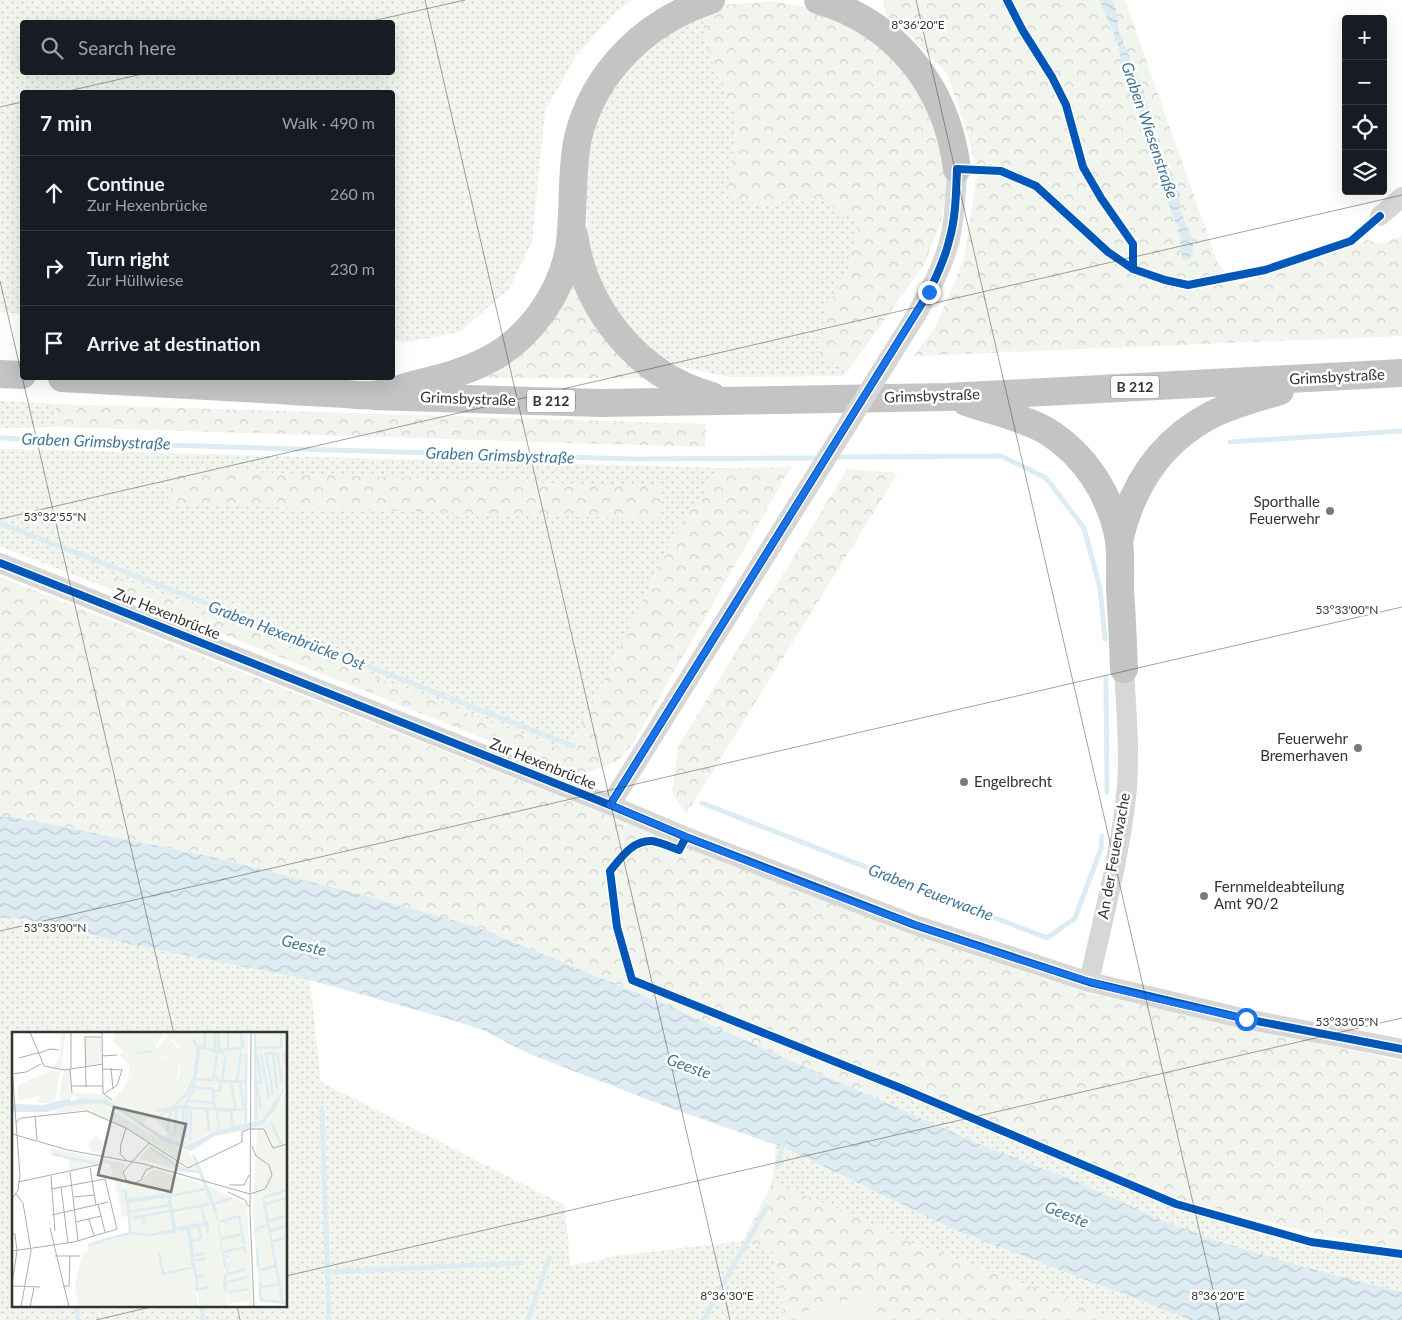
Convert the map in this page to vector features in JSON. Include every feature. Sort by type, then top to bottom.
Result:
[{"type":"highway","points":[[373,396],[465,371],[490,359],[512,344],[532,324],[548,302],[563,269],[568,251],[572,224],[574,159],[578,136],[595,94],[607,74],[637,40],[675,14],[711,0]]},
{"type":"highway","points":[[818,0],[851,13],[871,24],[906,53],[933,90],[955,151],[957,169]]},
{"type":"highway","points":[[572,224],[576,252],[584,279],[596,304],[618,335],[631,349],[653,367],[677,382],[703,393],[730,401]]},
{"type":"highway","name":"Grimsbystraße","points":[[373,396],[601,403],[948,397],[1402,373]]},
{"type":"highway","points":[[0,374],[20,375]]},
{"type":"highway","points":[[1119,542],[1124,519],[1132,497],[1148,470],[1174,441],[1192,426],[1212,414],[1237,404],[1322,378]]},
{"type":"highway","name":"B 212","points":[[97,380],[373,396]]},
{"type":"highway","points":[[948,397],[1024,420],[1045,431],[1081,459],[1095,478],[1106,498],[1114,519],[1119,542],[1124,669]]},
{"type":"street","points":[[610,805],[914,317],[941,266],[950,240],[955,211],[957,169]]},
{"type":"street","points":[[1380,216],[1402,197]]},
{"type":"street","name":"Zur Hexenbrücke","points":[[0,563],[610,805],[686,837],[915,925],[1089,982],[1246,1019],[1402,1050]]},
{"type":"street","name":"An der Feuerwache","points":[[1089,982],[1116,864],[1125,810],[1128,754],[1124,669]]},
{"type":"green space","points":[[0,0],[632,0],[616,12],[576,56],[545,111],[532,242],[509,289],[460,332],[409,342],[395,341],[395,90],[20,90],[20,314],[0,312]]},
{"type":"green space","points":[[883,0],[1125,0],[1218,264],[1237,284],[1367,240],[1382,244],[1401,236],[1402,233],[1402,336],[914,356],[936,326],[964,259],[977,174],[968,135],[947,74],[915,40],[886,14]]},
{"type":"green space","points":[[772,1],[820,10],[859,27],[902,61],[947,149],[948,184],[941,221],[925,263],[848,371],[818,357],[826,307],[849,269],[859,223],[820,199],[755,204],[727,194],[738,120],[716,73],[704,34],[703,11],[723,5]]},
{"type":"green space","points":[[703,11],[704,34],[716,73],[738,120],[727,194],[755,204],[820,199],[859,223],[849,269],[826,307],[818,357],[848,371],[844,376],[729,377],[678,366],[639,342],[605,303],[590,263],[587,218],[585,167],[593,122],[615,77],[647,43]]},
{"type":"green space","points":[[572,267],[661,378],[469,378]]},
{"type":"green space","points":[[0,401],[56,404],[55,427],[0,428]]},
{"type":"green space","points":[[56,404],[706,424],[705,447],[55,427]]},
{"type":"green space","points":[[0,449],[722,468],[677,529],[580,730],[565,751],[104,572],[97,584],[0,546]]},
{"type":"green space","points":[[791,467],[634,742],[617,762],[583,774],[560,769],[97,584],[104,572],[565,751],[580,730],[677,529],[722,468]]},
{"type":"green space","points":[[171,469],[662,487],[658,519],[171,504]]},
{"type":"green space","points":[[847,469],[898,473],[686,814],[672,792],[678,747]]},
{"type":"green space","points":[[0,577],[910,934],[1091,994],[1402,1061],[1402,1250],[1321,1235],[1180,1200],[906,1084],[875,1098],[664,1004],[477,927],[363,895],[204,855],[13,817],[0,817]]},
{"type":"green space","points":[[0,918],[25,919],[134,945],[310,980],[321,1082],[565,1205],[570,1265],[592,1262],[613,1256],[743,1241],[773,1251],[785,1320],[0,1320]]},
{"type":"green space","points":[[894,1089],[1166,1206],[1274,1235],[1402,1257],[1402,1292],[1304,1267],[1218,1241],[1157,1218],[1069,1178],[989,1148],[875,1098]]},
{"type":"green space","points":[[776,1145],[955,1230],[1191,1320],[1117,1320],[1061,1297],[907,1241],[847,1212],[772,1183]]},
{"type":"green space","points":[[772,1183],[847,1212],[907,1241],[1061,1297],[1117,1320],[879,1320],[872,1294],[798,1313],[800,1320],[785,1320],[773,1251],[743,1241]]},
{"type":"green space","points":[[873,1294],[879,1320],[800,1320],[798,1313]]},
{"type":"water","name":"Graben Wiesenstraße","points":[[1099,0],[1112,0],[1116,10],[1119,32],[1143,89],[1155,138],[1180,194],[1179,208],[1193,241],[1193,251],[1189,260],[1182,259],[1179,229],[1173,217],[1160,176],[1146,146],[1146,133],[1127,85],[1116,38]]},
{"type":"water","name":"Geeste","points":[[0,817],[13,817],[204,855],[363,895],[477,927],[664,1004],[989,1148],[1069,1178],[1157,1218],[1218,1241],[1304,1267],[1402,1292],[1402,1320],[1191,1320],[955,1230],[782,1147],[662,1105],[527,1053],[483,1030],[310,980],[134,945],[25,919],[0,918]]},
{"type":"waterway","name":"Graben Grimsbystraße","points":[[1230,442],[1402,431]]},
{"type":"waterway","name":"Graben Grimsbystraße","points":[[0,438],[166,445],[634,459],[822,458]]},
{"type":"waterway","name":"Graben Feuerwache","points":[[833,457],[1001,456],[1046,478],[1084,528],[1100,588],[1105,639]]},
{"type":"waterway","name":"Graben Hexenbrücke Ost","points":[[0,523],[573,746]]},
{"type":"waterway","name":"Graben Feuerwache","points":[[1106,678],[1107,792]]},
{"type":"waterway","name":"Graben Feuerwache","points":[[702,803],[1047,938],[1075,918],[1101,849],[1102,836]]},
{"type":"waterway","points":[[322,1108],[329,1320]]},
{"type":"waterway","points":[[778,1166],[783,1142]]},
{"type":"waterway","points":[[703,1320],[767,1207]]},
{"type":"waterway","points":[[528,1320],[549,1258]]},
{"type":"waterway","points":[[327,1272],[521,1263]]},
{"type":"waterway","points":[[76,1308],[78,1320]]},
{"type":"waterway","points":[[202,1308],[203,1320]]},
{"type":"cycle path","points":[[1007,0],[1023,31],[1052,77],[1066,105],[1083,167],[1101,198],[1133,244],[1133,269]]},
{"type":"cycle path","points":[[610,805],[929,292],[943,261],[951,232],[957,169],[1001,171],[1036,186],[1108,252],[1133,269],[1165,280],[1188,285],[1265,270],[1351,241],[1380,216]]},
{"type":"cycle path","points":[[0,563],[610,805],[686,837],[915,925],[1089,982],[1246,1019],[1402,1049]]},
{"type":"cycle path","points":[[686,837],[679,850],[652,841],[639,843],[628,851],[610,871],[617,927],[632,980],[903,1089],[1176,1204],[1311,1242],[1402,1254]]},
{"type":"place","name":"Sporthalle Feuerwehr","points":[[1330,511]]},
{"type":"place","name":"Feuerwehr Bremerhaven","points":[[1358,748]]},
{"type":"place","name":"Engelbrecht","points":[[964,782]]},
{"type":"place","name":"Fernmeldeabteilung Amt 90/2","points":[[1204,896]]},
{"type":"route","points":[[929,292],[610,805],[686,837],[915,925],[1089,982],[1246,1019]]}]
